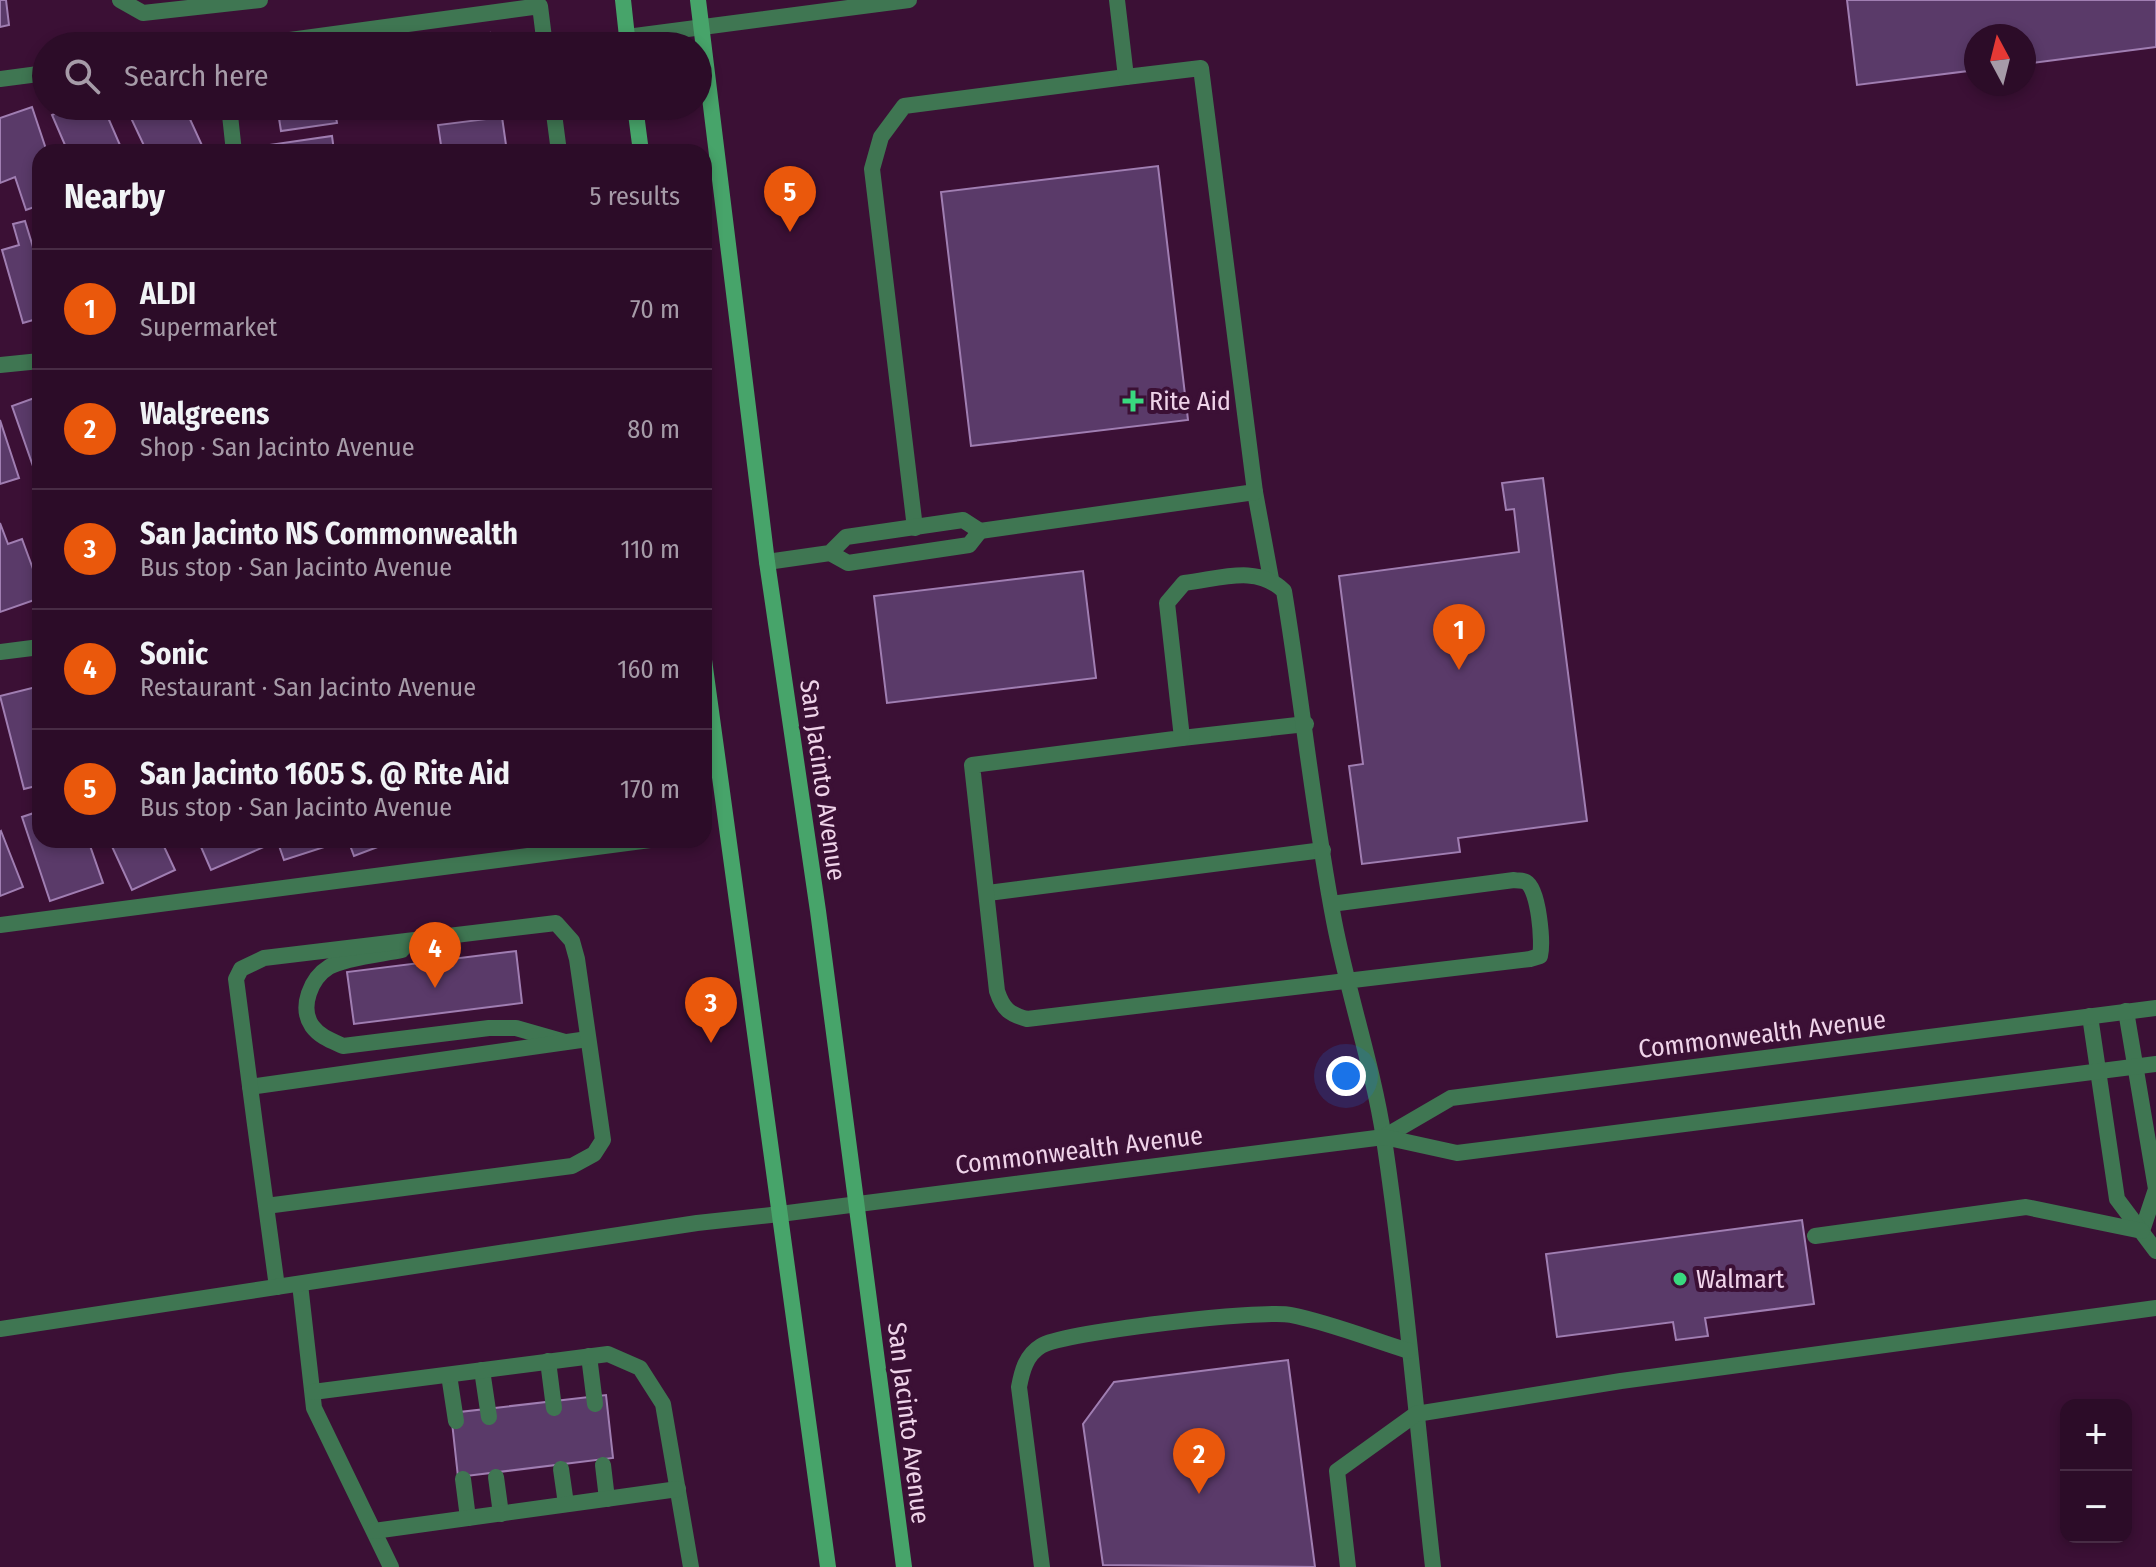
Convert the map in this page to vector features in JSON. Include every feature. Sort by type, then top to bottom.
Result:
[{"type":"main road","points":[[623,0],[627,32]]},
{"type":"main road","name":"San Jacinto Avenue","points":[[698,0],[701,32]]},
{"type":"main road","name":"San Jacinto Avenue","points":[[712,118],[767,562],[857,1202],[904,1567]]},
{"type":"main road","points":[[637,120],[640,144]]},
{"type":"main road","points":[[712,718],[828,1567]]},
{"type":"street","points":[[120,0],[143,13],[260,0]]},
{"type":"street","points":[[684,32],[909,0]]},
{"type":"street","points":[[1117,0],[1126,77]]},
{"type":"street","points":[[349,32],[540,6],[543,32]]},
{"type":"street","points":[[915,528],[872,169],[881,137],[904,106],[1201,68],[1255,492],[1271,579]]},
{"type":"street","points":[[0,79],[32,75]]},
{"type":"street","points":[[231,120],[233,144]]},
{"type":"street","points":[[555,120],[558,144]]},
{"type":"street","points":[[0,365],[32,362]]},
{"type":"street","points":[[767,562],[830,553],[846,537],[963,520],[980,531],[1255,492]]},
{"type":"street","points":[[830,553],[848,563],[878,559],[969,545],[980,531]]},
{"type":"street","points":[[1182,738],[1167,603],[1184,583],[1257,574],[1271,579],[1284,591],[1331,904],[1384,1137],[1433,1567]]},
{"type":"street","points":[[0,652],[32,648]]},
{"type":"street","points":[[1306,724],[972,765],[997,991],[1002,1006],[1010,1014],[1027,1019],[1540,956],[1543,943],[1533,889],[1527,882],[1514,880],[1331,904]]},
{"type":"street","points":[[0,925],[589,848]]},
{"type":"street","points":[[988,893],[1323,850]]},
{"type":"street","points":[[266,1206],[572,1166],[594,1154],[603,1140],[572,941],[556,923],[264,958],[241,969],[236,979],[250,1087],[266,1206],[277,1287]]},
{"type":"street","points":[[494,930],[330,966],[311,984],[307,1007],[311,1025],[324,1038],[343,1046],[489,1028],[516,1028],[565,1042]]},
{"type":"street","name":"Commonwealth Avenue","points":[[1384,1137],[1451,1098],[2156,1008]]},
{"type":"street","points":[[2126,1011],[2156,1189],[2142,1231]]},
{"type":"street","points":[[2090,1016],[2117,1199],[2156,1251]]},
{"type":"street","points":[[250,1087],[588,1039]]},
{"type":"street","name":"Commonwealth Avenue","points":[[0,1329],[697,1223],[1384,1137],[1457,1153],[2156,1064]]},
{"type":"street","points":[[1815,1236],[2026,1207],[2142,1231]]},
{"type":"street","points":[[300,1284],[314,1408],[391,1567]]},
{"type":"street","points":[[1348,1567],[1337,1471],[1416,1414],[1621,1381],[2156,1308]]},
{"type":"street","points":[[1042,1567],[1019,1387],[1023,1365],[1039,1347],[1063,1337],[1120,1328],[1288,1314],[1409,1351]]},
{"type":"street","points":[[313,1392],[608,1354],[640,1368],[663,1404],[691,1567]]},
{"type":"street","points":[[589,1356],[595,1404]]},
{"type":"street","points":[[548,1361],[554,1408]]},
{"type":"street","points":[[482,1370],[489,1417]]},
{"type":"street","points":[[449,1375],[456,1421]]},
{"type":"street","points":[[603,1465],[607,1499]]},
{"type":"street","points":[[561,1469],[566,1504]]},
{"type":"street","points":[[496,1477],[501,1514]]},
{"type":"street","points":[[463,1479],[468,1518]]},
{"type":"street","points":[[374,1531],[678,1489]]},
{"type":"building","points":[[0,0],[6,0],[9,25],[0,27]]},
{"type":"building","points":[[1847,0],[2156,0],[2156,47],[2036,62],[2036,24],[1964,24],[1964,72],[1857,85]]},
{"type":"building","points":[[32,107],[32,120],[36,120],[44,144],[32,144],[32,208],[26,210],[15,177],[0,183],[0,118]]},
{"type":"building","points":[[54,120],[109,120],[120,144],[65,144]]},
{"type":"building","points":[[132,120],[190,120],[201,144],[143,144]]},
{"type":"building","points":[[279,120],[336,120],[337,123],[281,131]]},
{"type":"building","points":[[502,120],[506,144],[441,144],[438,125]]},
{"type":"building","points":[[332,136],[333,144],[276,144]]},
{"type":"building","points":[[1158,166],[1188,420],[971,446],[941,192]]},
{"type":"building","points":[[25,221],[32,244],[32,320],[23,323],[2,250],[19,245],[13,224]]},
{"type":"building","points":[[32,399],[32,463],[12,406]]},
{"type":"building","points":[[0,420],[19,478],[0,484]]},
{"type":"building","points":[[1543,478],[1587,821],[1458,838],[1460,852],[1362,864],[1349,766],[1363,764],[1339,576],[1519,552],[1514,509],[1506,510],[1502,483]]},
{"type":"building","points":[[0,523],[8,544],[22,539],[32,566],[32,601],[0,612]]},
{"type":"building","points":[[1083,571],[1096,678],[887,703],[874,596]]},
{"type":"building","points":[[32,688],[32,787],[24,789],[0,696]]},
{"type":"building","points":[[32,814],[32,847],[22,817]]},
{"type":"building","points":[[0,832],[23,887],[0,896]]},
{"type":"building","points":[[32,848],[91,848],[103,883],[50,901]]},
{"type":"building","points":[[113,848],[165,848],[175,870],[132,890]]},
{"type":"building","points":[[201,848],[261,848],[211,870]]},
{"type":"building","points":[[280,848],[321,848],[284,860]]},
{"type":"building","points":[[351,848],[375,848],[354,856]]},
{"type":"building","points":[[516,951],[522,1003],[354,1024],[347,972]]},
{"type":"building","name":"Walmart","points":[[1802,1220],[1814,1304],[1705,1318],[1708,1336],[1676,1340],[1673,1322],[1557,1337],[1546,1254]]},
{"type":"building","points":[[1288,1360],[1315,1567],[1103,1565],[1083,1424],[1114,1382]]},
{"type":"building","points":[[606,1395],[613,1458],[458,1477],[451,1413]]},
{"type":"place","name":"San Jacinto 1605 S. @ Rite Aid","points":[[790,232]]},
{"type":"place","name":"Rite Aid","points":[[1133,401]]},
{"type":"place","name":"ALDI","points":[[1459,670]]},
{"type":"place","name":"Sonic","points":[[435,988]]},
{"type":"place","name":"San Jacinto NS Commonwealth","points":[[711,1043]]},
{"type":"place","name":"Walmart","points":[[1680,1279]]},
{"type":"place","name":"Walgreens","points":[[1199,1494]]}]
